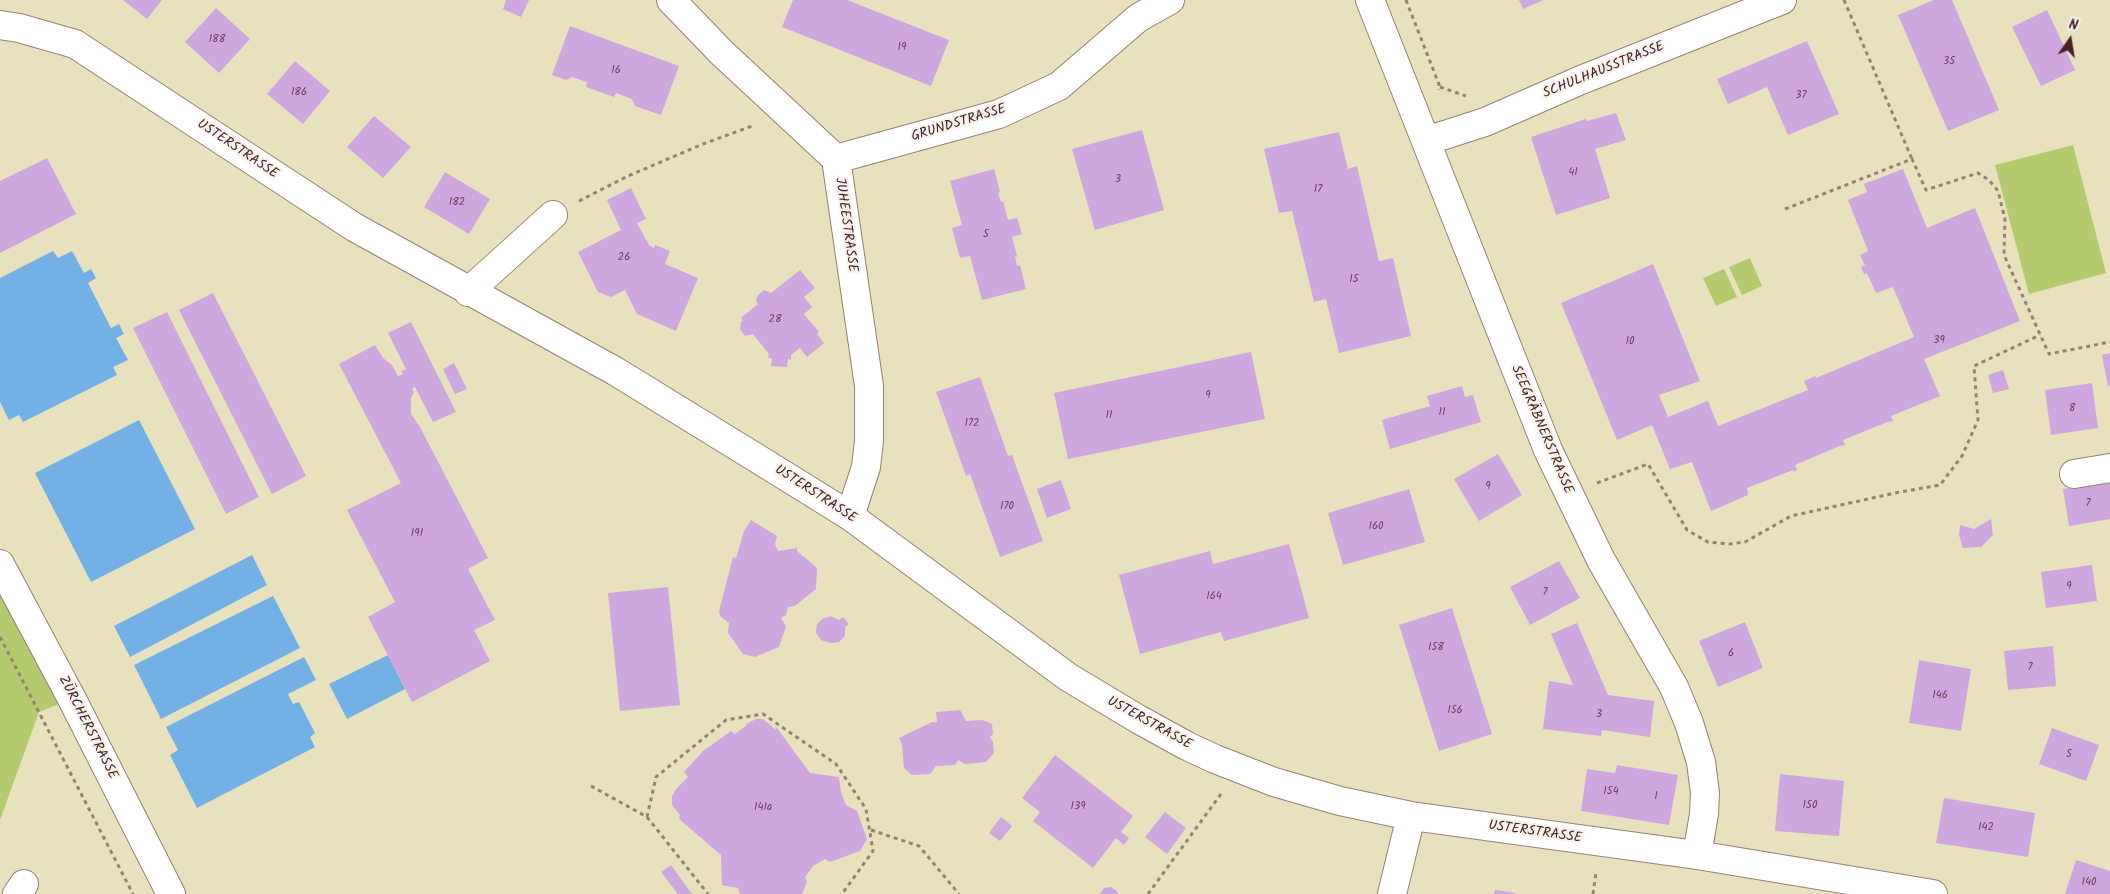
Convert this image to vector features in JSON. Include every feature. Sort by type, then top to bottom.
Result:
[{"type":"main road","name":"JUHEESTRASSE","points":[[671,0],[721,52],[836,159],[869,386],[869,441],[866,467],[850,516]]},
{"type":"main road","name":"GRUNDSTRASSE","points":[[836,159],[999,114],[1059,86],[1138,18],[1170,0]]},
{"type":"main road","name":"SEEGRÄBNERSTRASSE","points":[[1370,0],[1521,386],[1568,494],[1602,560],[1674,688],[1689,722],[1701,762],[1705,793],[1704,814],[1697,855]]},
{"type":"main road","name":"SCHULHAUSSTRASSE","points":[[1426,141],[1485,122],[1580,80],[1782,0]]},
{"type":"main road","name":"USTERSTRASSE","points":[[0,25],[19,28],[75,44],[354,227],[468,292],[615,371],[850,516],[1068,677],[1187,746],[1274,782],[1340,801],[1411,816],[1697,855],[1933,894]]},
{"type":"main road","points":[[468,292],[553,215]]},
{"type":"main road","points":[[2074,474],[2110,468]]},
{"type":"main road","name":"ZÜRCHERSTRASSE","points":[[0,564],[72,699],[171,894]]},
{"type":"main road","points":[[1392,894],[1411,816]]},
{"type":"path","points":[[1406,0],[1440,87]]},
{"type":"path","points":[[1844,0],[1926,190],[1978,172],[1989,180],[1998,191],[2005,219],[2004,256],[2050,354],[2110,342]]},
{"type":"path","points":[[553,215],[628,176],[703,144],[788,114]]},
{"type":"path","points":[[1785,209],[1912,159]]},
{"type":"path","points":[[1568,494],[1648,464],[1686,530],[1708,542],[1730,544],[1744,542],[1791,516],[1940,485],[1962,456],[1978,420],[1974,366],[2040,335]]},
{"type":"path","points":[[0,637],[133,894]]},
{"type":"path","points":[[647,817],[656,777],[726,720],[762,714],[836,764],[866,810],[871,830],[873,852],[842,894]]},
{"type":"path","points":[[1148,894],[1212,808],[1237,768]]},
{"type":"path","points":[[591,786],[647,817],[708,894]]},
{"type":"path","points":[[871,830],[920,846],[960,894]]},
{"type":"green space","points":[[2073,145],[2106,273],[2029,294],[1995,165]]},
{"type":"green space","points":[[1750,258],[1762,286],[1742,295],[1729,267]]},
{"type":"green space","points":[[1724,269],[1737,297],[1716,306],[1703,278]]},
{"type":"green space","points":[[0,564],[72,699],[39,712],[0,820]]},
{"type":"water","points":[[53,251],[58,258],[72,251],[84,273],[91,269],[96,278],[88,283],[111,328],[119,324],[124,334],[116,338],[128,360],[113,367],[117,375],[23,422],[19,415],[9,420],[0,402],[0,278]]},
{"type":"water","points":[[139,420],[195,529],[91,582],[35,473]]},
{"type":"water","points":[[252,555],[267,585],[130,657],[114,626]]},
{"type":"water","points":[[273,596],[300,648],[161,719],[134,665]]},
{"type":"water","points":[[388,655],[405,689],[347,719],[329,684]]},
{"type":"water","points":[[304,657],[316,680],[288,694],[293,704],[299,702],[315,733],[310,737],[315,747],[197,808],[170,755],[178,750],[166,727]]},
{"type":"building","points":[[123,0],[162,0],[147,19]]},
{"type":"building","points":[[506,0],[529,0],[521,17],[503,9]]},
{"type":"building","points":[[793,0],[847,0],[949,40],[931,86],[782,27]]},
{"type":"building","points":[[1519,0],[1543,0],[1523,9]]},
{"type":"building","points":[[1934,0],[1952,0],[1999,110],[1948,131],[1898,15]]},
{"type":"building","points":[[216,8],[250,39],[219,73],[185,42]]},
{"type":"building","points":[[2047,10],[2075,70],[2041,86],[2012,27]]},
{"type":"building","points":[[570,26],[679,66],[661,115],[635,106],[632,99],[616,93],[614,97],[586,87],[587,82],[572,77],[566,80],[552,75]]},
{"type":"building","points":[[1807,41],[1839,114],[1788,135],[1767,87],[1728,104],[1717,79]]},
{"type":"building","points":[[295,61],[330,91],[303,124],[267,94]]},
{"type":"building","points":[[1616,113],[1626,140],[1595,149],[1610,198],[1556,215],[1531,137],[1586,119],[1587,121]]},
{"type":"building","points":[[374,116],[411,147],[383,178],[347,147]]},
{"type":"building","points":[[1142,130],[1164,210],[1095,230],[1072,149]]},
{"type":"building","points":[[1339,132],[1348,169],[1357,166],[1379,261],[1393,258],[1411,336],[1339,353],[1326,299],[1314,302],[1292,211],[1279,213],[1264,149]]},
{"type":"building","points":[[47,158],[76,214],[0,253],[0,181]]},
{"type":"building","points":[[994,169],[1000,192],[998,193],[1001,202],[1003,201],[1008,220],[1017,218],[1022,234],[1012,237],[1017,256],[1015,257],[1017,266],[1020,265],[1026,289],[982,300],[970,256],[960,258],[952,228],[962,225],[950,181]]},
{"type":"building","points":[[1903,169],[1927,228],[1975,208],[2020,321],[1924,359],[1940,396],[1891,416],[1893,421],[1891,422],[1843,440],[1845,445],[1795,465],[1797,470],[1794,472],[1793,470],[1747,488],[1748,495],[1711,511],[1692,462],[1670,469],[1652,425],[1617,440],[1561,303],[1653,264],[1700,381],[1659,395],[1668,417],[1708,401],[1718,426],[1808,390],[1804,381],[1815,376],[1816,378],[1914,337],[1893,287],[1876,293],[1867,273],[1864,274],[1861,267],[1865,265],[1860,255],[1868,251],[1848,200],[1867,192],[1864,184]]},
{"type":"building","points":[[445,172],[490,199],[469,234],[424,207]]},
{"type":"building","points":[[631,188],[646,219],[637,223],[649,245],[654,248],[655,245],[670,251],[665,264],[698,278],[676,331],[637,314],[625,290],[611,297],[598,292],[578,252],[621,230],[607,200]]},
{"type":"building","points":[[800,270],[815,288],[804,297],[812,307],[804,314],[819,332],[817,334],[824,343],[807,357],[800,348],[791,355],[791,360],[788,359],[787,367],[771,366],[772,358],[768,358],[769,354],[753,334],[745,336],[740,329],[741,322],[743,321],[741,318],[758,304],[756,301],[757,296],[764,290],[771,293]]},
{"type":"building","points":[[213,293],[306,476],[272,494],[179,310]]},
{"type":"building","points":[[167,312],[259,497],[226,514],[133,328]]},
{"type":"building","points":[[411,322],[456,412],[433,422],[415,387],[412,389],[414,392],[411,398],[411,414],[420,427],[488,558],[468,569],[495,620],[474,630],[490,661],[412,702],[368,617],[395,602],[347,510],[401,483],[339,364],[375,345],[383,358],[392,365],[398,376],[403,374],[401,371],[406,369],[388,333]]},
{"type":"building","points":[[1251,352],[1265,419],[1068,459],[1054,393]]},
{"type":"building","points":[[2110,353],[2110,386],[2108,386],[2102,355]]},
{"type":"building","points":[[454,363],[467,389],[455,394],[443,369]]},
{"type":"building","points":[[2003,370],[2009,389],[1993,393],[1988,375]]},
{"type":"building","points":[[980,377],[1008,456],[1012,455],[1043,541],[1000,557],[970,474],[966,476],[936,392]]},
{"type":"building","points":[[2092,383],[2098,428],[2051,435],[2045,390]]},
{"type":"building","points":[[1462,386],[1465,397],[1473,395],[1481,422],[1390,449],[1382,420],[1430,406],[1427,396]]},
{"type":"building","points":[[1498,454],[1522,495],[1479,521],[1454,479]]},
{"type":"building","points":[[1061,480],[1071,509],[1047,518],[1037,489]]},
{"type":"building","points":[[2110,481],[2110,519],[2069,526],[2063,489]]},
{"type":"building","points":[[1409,489],[1425,542],[1343,565],[1328,513]]},
{"type":"building","points":[[1991,519],[1993,535],[1981,547],[1963,548],[1959,535],[1960,525],[1974,529]]},
{"type":"building","points":[[751,520],[777,536],[775,544],[778,551],[797,548],[797,551],[817,568],[816,589],[795,606],[788,607],[786,615],[781,618],[786,626],[779,647],[755,657],[743,654],[728,633],[729,623],[720,616],[719,611],[733,557],[736,558],[744,531]]},
{"type":"building","points":[[1289,544],[1309,618],[1224,641],[1221,632],[1140,654],[1119,575],[1210,551],[1213,564]]},
{"type":"building","points":[[1559,561],[1580,598],[1530,625],[1510,587]]},
{"type":"building","points":[[2092,565],[2097,601],[2046,608],[2041,572]]},
{"type":"building","points":[[668,587],[680,705],[620,711],[608,593]]},
{"type":"building","points":[[1452,608],[1492,734],[1439,751],[1399,625]]},
{"type":"building","points":[[831,616],[839,620],[843,617],[849,624],[845,627],[845,636],[839,642],[831,643],[821,640],[816,633],[817,624],[822,619]]},
{"type":"building","points":[[1745,622],[1763,668],[1718,687],[1699,641]]},
{"type":"building","points":[[1577,623],[1608,695],[1654,701],[1650,737],[1602,730],[1601,736],[1543,729],[1549,681],[1573,685],[1551,634]]},
{"type":"building","points":[[2053,646],[2056,686],[2008,690],[2004,651]]},
{"type":"building","points":[[1919,660],[1971,669],[1961,731],[1909,723]]},
{"type":"building","points":[[960,710],[966,721],[983,720],[992,724],[993,734],[990,737],[993,742],[994,753],[986,762],[965,764],[958,760],[955,765],[936,766],[930,774],[912,775],[904,768],[902,745],[899,738],[932,722],[937,722],[936,712]]},
{"type":"building","points":[[756,719],[763,719],[775,729],[777,728],[810,773],[839,777],[841,792],[846,805],[857,811],[867,839],[860,851],[830,862],[825,859],[813,866],[805,877],[807,882],[802,894],[740,894],[738,888],[722,885],[721,855],[679,819],[680,815],[672,805],[672,796],[688,777],[684,772],[703,751],[731,731],[735,734],[746,724]]},
{"type":"building","points":[[2052,728],[2099,745],[2086,781],[2039,764]]},
{"type":"building","points":[[1055,755],[1133,816],[1121,832],[1129,838],[1124,845],[1116,838],[1093,868],[1033,821],[1040,812],[1022,798]]},
{"type":"building","points":[[1617,765],[1678,775],[1669,825],[1581,811],[1587,769],[1615,773]]},
{"type":"building","points":[[1780,774],[1844,781],[1839,836],[1775,831]]},
{"type":"building","points":[[1944,798],[2035,813],[2028,857],[1936,843]]},
{"type":"building","points":[[1165,812],[1186,828],[1167,854],[1145,837]]},
{"type":"building","points":[[1001,817],[1012,826],[1000,841],[989,833]]},
{"type":"building","points":[[2076,860],[2110,871],[2110,894],[2065,894]]},
{"type":"building","points":[[671,865],[692,894],[678,894],[661,872]]},
{"type":"building","points":[[1111,887],[1118,894],[1100,894],[1104,888]]},
{"type":"building","points":[[1495,890],[1516,893],[1494,894]]}]
